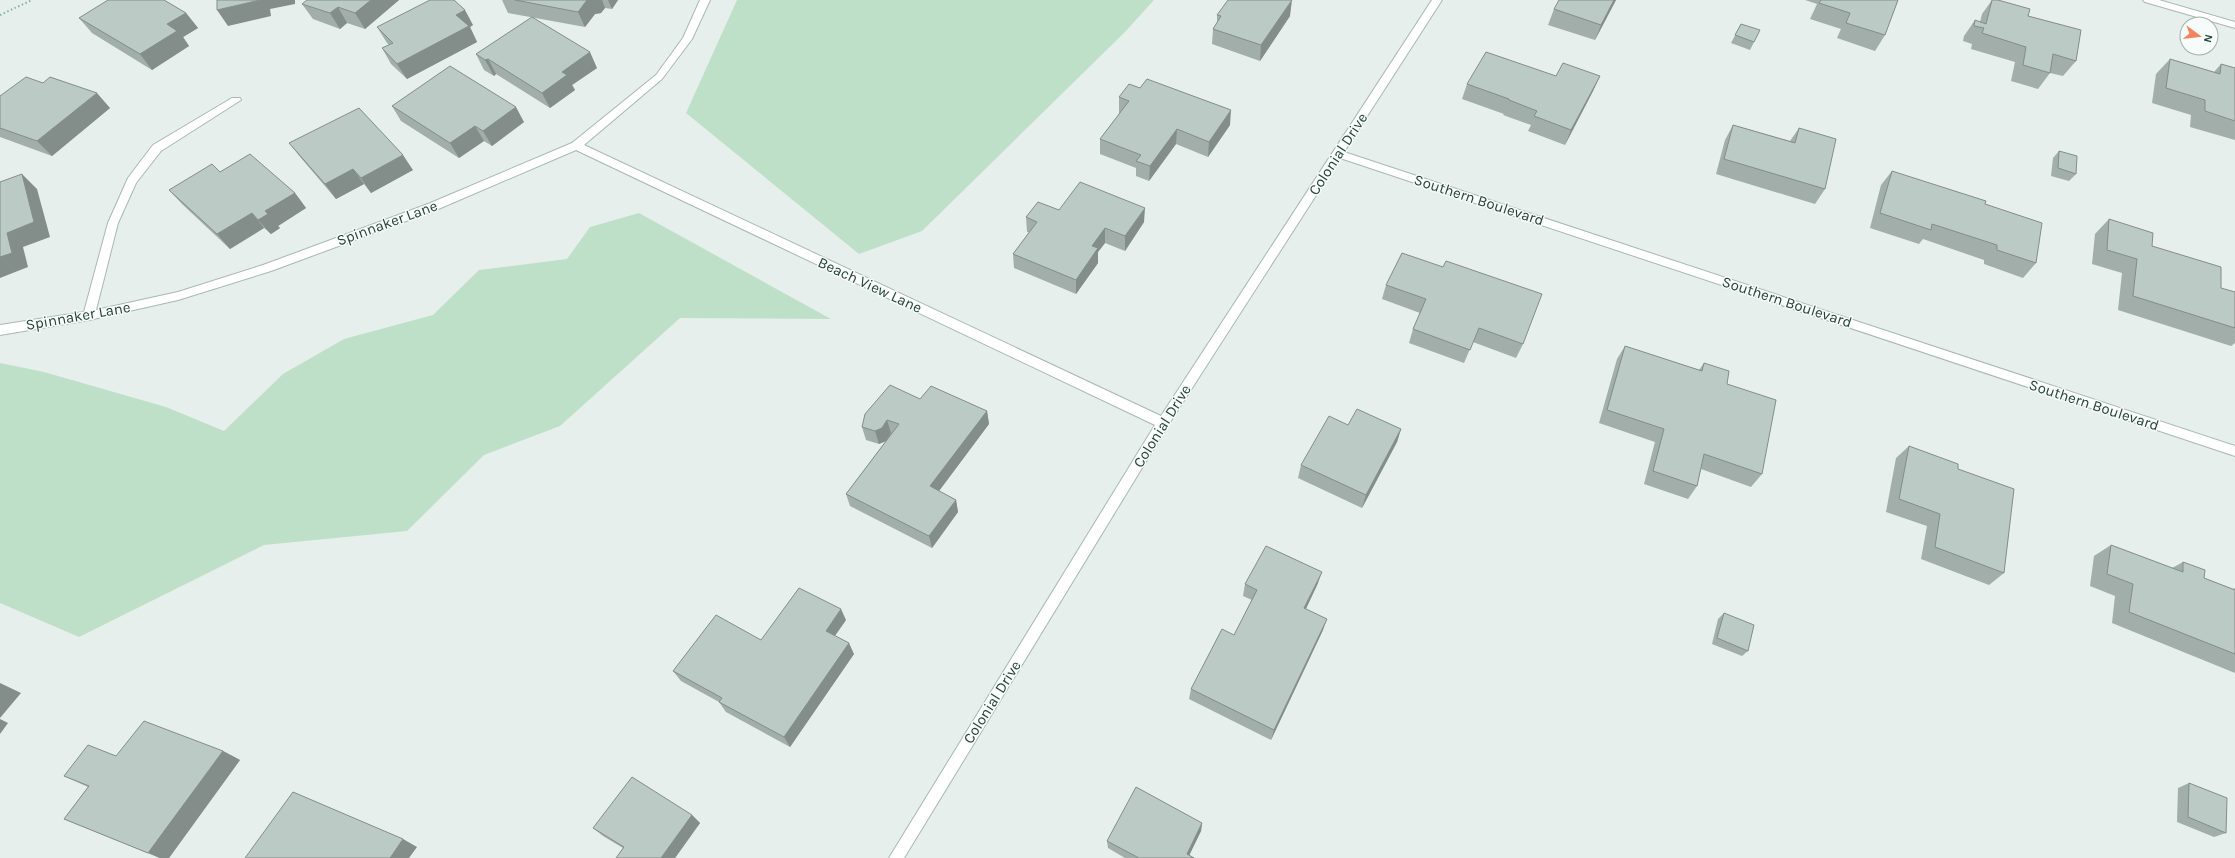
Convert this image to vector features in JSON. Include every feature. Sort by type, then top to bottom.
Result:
[{"type":"street","name":"Spinnaker Lane","points":[[0,330],[89,316],[178,296],[267,268],[432,207],[576,146],[659,77],[687,38],[705,0]]},
{"type":"street","name":"Colonial Drive","points":[[896,858],[1163,423],[1339,154],[1437,0]]},
{"type":"street","points":[[2148,0],[2235,25]]},
{"type":"street","points":[[89,316],[113,223],[132,181],[157,148],[236,100]]},
{"type":"street","name":"Beach View Lane","points":[[576,146],[1163,423]]},
{"type":"street","name":"Southern Boulevard","points":[[1339,154],[2235,451]]},
{"type":"path","points":[[0,15],[32,0]]},
{"type":"green space","points":[[737,0],[1154,0],[1125,32],[922,231],[859,254],[686,113]]},
{"type":"green space","points":[[639,213],[831,319],[680,318],[560,426],[484,455],[407,531],[264,545],[79,637],[0,603],[0,363],[44,372],[166,407],[224,431],[283,374],[344,339],[433,315],[479,270],[567,259],[590,227]]},
{"type":"building","points":[[108,0],[164,0],[186,13],[167,24],[177,31],[140,54],[79,18]]},
{"type":"building","points":[[217,0],[260,0],[217,10]]},
{"type":"building","points":[[307,0],[371,0],[355,13],[338,7],[330,13],[302,4]]},
{"type":"building","points":[[430,0],[454,0],[465,10],[456,15],[469,26],[397,64],[382,48],[393,43],[377,27]]},
{"type":"building","points":[[515,0],[587,0],[578,12]]},
{"type":"building","points":[[1228,0],[1292,0],[1261,45],[1213,29],[1221,16],[1217,15]]},
{"type":"building","points":[[1559,0],[1614,0],[1601,25],[1554,9]]},
{"type":"building","points":[[1821,0],[1898,0],[1885,35],[1846,23],[1850,13],[1819,3]]},
{"type":"building","points":[[1992,0],[1998,0],[2030,9],[2028,16],[2081,30],[2076,61],[2053,54],[2050,73],[2023,65],[2026,47],[1982,33],[1984,28],[1974,26],[1975,20],[1986,24]]},
{"type":"building","points":[[532,17],[590,52],[562,72],[567,75],[542,93],[488,59],[485,60],[476,54]]},
{"type":"building","points":[[1741,24],[1760,30],[1754,42],[1735,35]]},
{"type":"building","points":[[1486,52],[1556,76],[1563,63],[1600,76],[1571,130],[1534,116],[1537,111],[1467,84]]},
{"type":"building","points":[[2170,59],[2220,74],[2221,64],[2235,68],[2235,121],[2205,111],[2205,100],[2166,88]]},
{"type":"building","points":[[450,66],[516,107],[483,131],[475,126],[450,143],[392,106]]},
{"type":"building","points":[[26,77],[43,83],[50,77],[97,93],[37,141],[0,128],[0,96]]},
{"type":"building","points":[[1147,79],[1231,110],[1209,142],[1177,129],[1150,166],[1136,161],[1141,155],[1100,139],[1129,101],[1119,97],[1129,84],[1140,88]]},
{"type":"building","points":[[359,108],[403,155],[361,178],[353,169],[325,184],[289,143]]},
{"type":"building","points":[[1733,125],[1795,143],[1799,128],[1836,139],[1825,189],[1724,159]]},
{"type":"building","points":[[2059,151],[2077,156],[2076,174],[2058,168]]},
{"type":"building","points":[[250,154],[295,193],[265,211],[268,214],[258,220],[252,213],[217,234],[169,190],[212,164],[220,172]]},
{"type":"building","points":[[1892,171],[1986,201],[1985,204],[2042,223],[2036,263],[1997,250],[1997,245],[1932,224],[1931,230],[1880,213]]},
{"type":"building","points":[[22,174],[34,222],[7,233],[12,253],[0,257],[0,182]]},
{"type":"building","points":[[1080,182],[1145,208],[1125,236],[1105,228],[1092,246],[1098,248],[1076,280],[1013,254],[1037,222],[1026,217],[1038,202],[1059,210]]},
{"type":"building","points":[[2109,219],[2153,233],[2152,246],[2221,267],[2221,288],[2235,292],[2235,328],[2133,296],[2137,259],[2107,250]]},
{"type":"building","points":[[1402,253],[1443,267],[1446,261],[1542,294],[1523,344],[1479,328],[1470,350],[1413,329],[1426,299],[1386,285]]},
{"type":"building","points":[[1625,346],[1702,371],[1704,363],[1729,371],[1727,384],[1776,400],[1762,474],[1704,454],[1697,486],[1653,471],[1664,429],[1607,410]]},
{"type":"building","points":[[890,385],[920,399],[931,386],[987,411],[930,486],[956,500],[929,536],[846,494],[899,424],[887,420],[882,428],[875,431],[862,427],[865,414]]},
{"type":"building","points":[[1357,409],[1401,429],[1366,495],[1301,465],[1329,416],[1348,425]]},
{"type":"building","points":[[1909,446],[1958,464],[1958,469],[2014,489],[2004,573],[1935,547],[1940,514],[1899,499]]},
{"type":"building","points":[[2111,545],[2183,572],[2183,562],[2205,570],[2204,578],[2235,590],[2235,654],[2129,612],[2133,584],[2107,574]]},
{"type":"building","points":[[1266,546],[1322,572],[1304,608],[1327,619],[1274,730],[1191,689],[1222,629],[1234,635],[1257,590],[1245,584]]},
{"type":"building","points":[[799,588],[841,609],[826,631],[849,643],[784,737],[719,702],[722,698],[673,671],[716,615],[761,640]]},
{"type":"building","points":[[1724,613],[1754,625],[1748,651],[1717,638]]},
{"type":"building","points":[[144,721],[223,751],[148,853],[64,819],[89,786],[64,776],[88,745],[116,756]]},
{"type":"building","points":[[632,777],[692,815],[661,858],[616,858],[624,847],[593,828]]},
{"type":"building","points":[[2189,783],[2227,798],[2226,833],[2188,817]]},
{"type":"building","points":[[1136,787],[1202,823],[1187,854],[1194,858],[1139,858],[1107,841]]},
{"type":"building","points":[[293,792],[403,839],[390,858],[245,858]]}]
